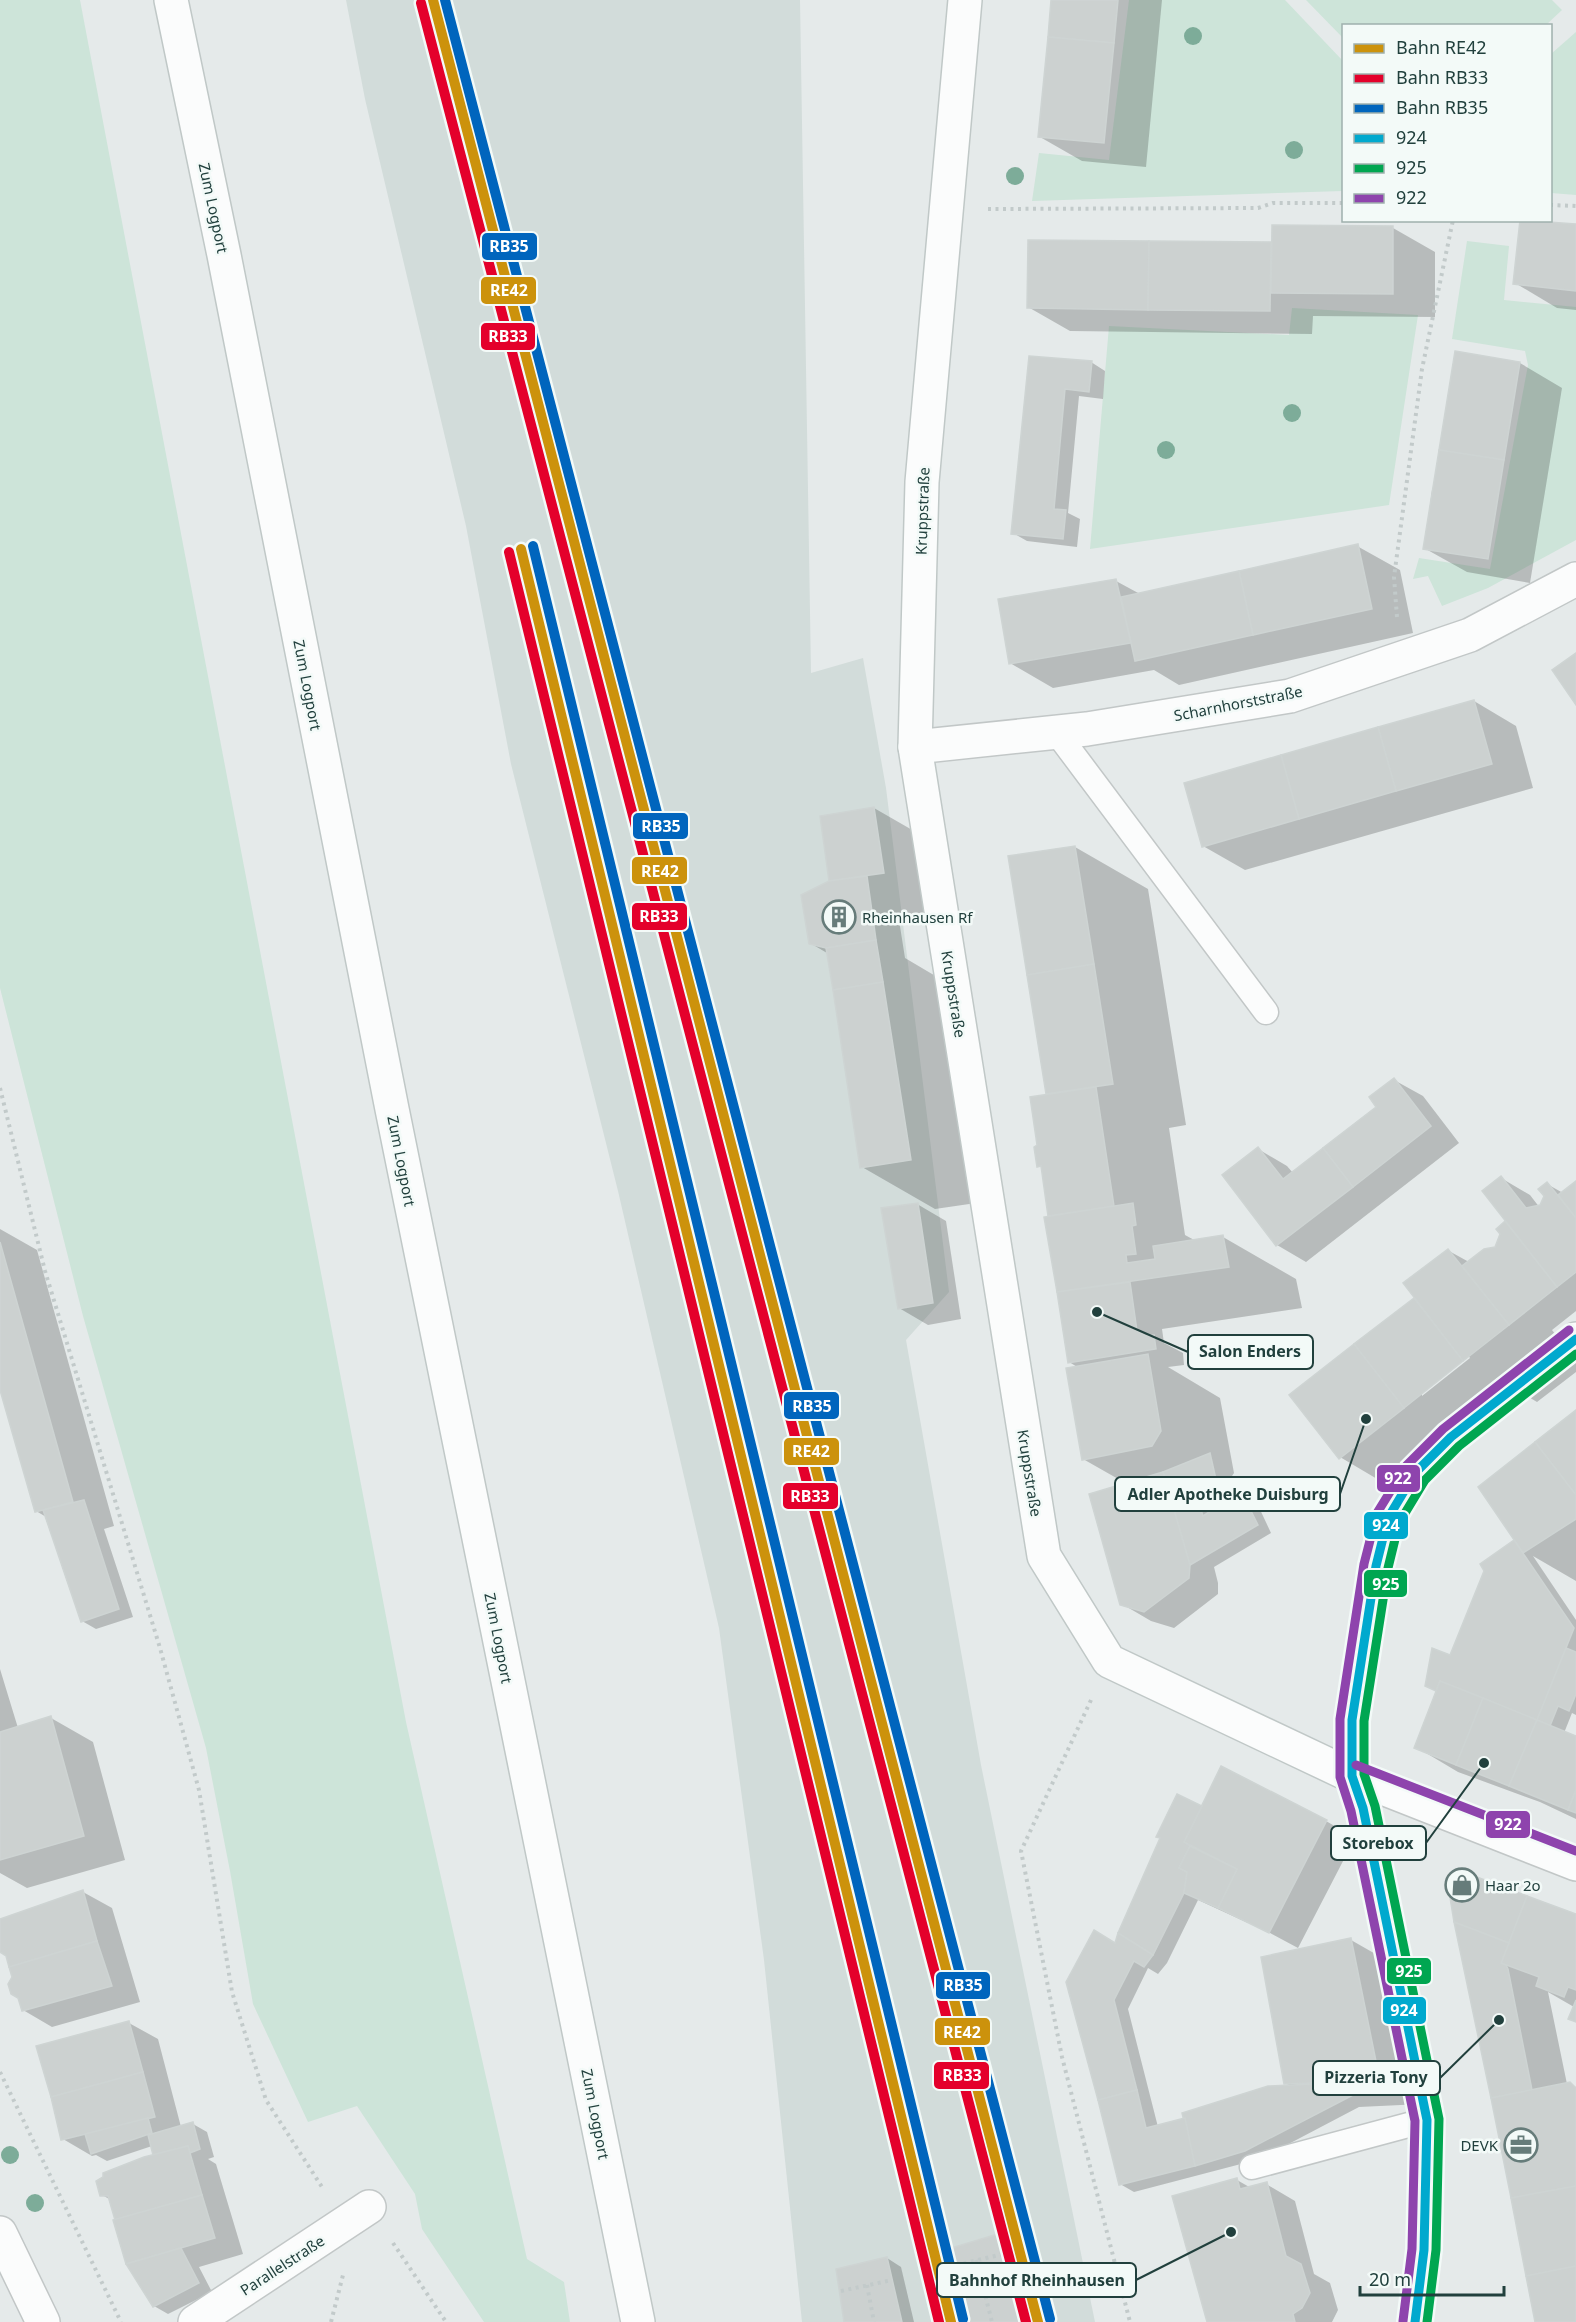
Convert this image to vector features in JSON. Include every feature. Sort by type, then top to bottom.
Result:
[{"type":"street","name":"Zum Logport","points":[[171,0],[224,255],[394,1120],[638,2322]]},
{"type":"street","name":"Kruppstraße","points":[[965,0],[922,482],[915,747],[1044,1557],[1109,1661]]},
{"type":"street","name":"Scharnhorststraße","points":[[915,747],[1087,729],[1290,696],[1470,635],[1576,579]]},
{"type":"street","points":[[1415,2322],[1424,2250],[1427,2120],[1363,1808],[1353,1776],[1352,1720],[1376,1566],[1388,1518],[1415,1473],[1451,1437],[1576,1339]]},
{"type":"street","points":[[1109,1661],[1353,1776],[1576,1864]]},
{"type":"street","name":"Parallelstraße","points":[[195,2322],[358,2215]]},
{"type":"street","points":[[0,2233],[43,2322]]},
{"type":"lane","points":[[1057,732],[1266,1012]]},
{"type":"lane","points":[[1252,2167],[1427,2120]]},
{"type":"path","points":[[945,210],[1258,208],[1274,203],[1342,203]]},
{"type":"path","points":[[1552,205],[1576,206]]},
{"type":"path","points":[[1401,658],[1394,577],[1422,369],[1453,222]]},
{"type":"path","points":[[0,1088],[45,1271],[160,1648],[199,1790],[232,1992],[266,2100],[446,2322]]},
{"type":"path","points":[[1109,1661],[1021,1851],[1062,2057],[1130,2322]]},
{"type":"path","points":[[0,2072],[121,2322]]},
{"type":"path","points":[[949,2267],[1007,2253]]},
{"type":"path","points":[[976,2260],[993,2322]]},
{"type":"path","points":[[841,2291],[892,2280]]},
{"type":"path","points":[[867,2285],[874,2322]]},
{"type":"shaded area","points":[[346,0],[800,0],[811,673],[863,658],[886,788],[949,1292],[906,1340],[981,1765],[1095,2322],[802,2322],[764,1960],[719,1628],[618,1191],[511,764],[466,526],[365,99]]},
{"type":"green space","points":[[0,0],[80,0],[406,1722],[527,2259],[564,2282],[570,2322],[484,2322],[422,2229],[415,2194],[357,2106],[308,2122],[253,2004],[206,1748],[83,1316],[0,988]]},
{"type":"green space","points":[[1129,0],[1285,0],[1342,60],[1342,191],[1032,201],[1039,153],[1109,160]]},
{"type":"green space","points":[[1306,0],[1552,0],[1562,10],[1547,24],[1342,24],[1342,37]]},
{"type":"green space","points":[[1576,32],[1576,195],[1552,193],[1552,53]]},
{"type":"green space","points":[[1467,241],[1509,246],[1504,300],[1576,307],[1576,540],[1488,588],[1442,606],[1428,576],[1413,579],[1419,558],[1490,569],[1528,365],[1525,351],[1452,339]]},
{"type":"green space","points":[[1292,308],[1418,315],[1389,505],[1090,549],[1109,326],[1289,335]]},
{"type":"building","points":[[1051,0],[1118,0],[1114,43],[1048,37]]},
{"type":"building","points":[[1048,37],[1114,43],[1104,143],[1038,137]]},
{"type":"building","points":[[1520,222],[1576,224],[1576,291],[1513,284]]},
{"type":"building","points":[[1272,225],[1393,226],[1393,294],[1271,293]]},
{"type":"building","points":[[1028,240],[1149,241],[1148,310],[1027,308]]},
{"type":"building","points":[[1149,241],[1271,242],[1270,311],[1148,310]]},
{"type":"building","points":[[1455,351],[1520,362],[1504,460],[1439,450]]},
{"type":"building","points":[[1029,356],[1092,361],[1089,392],[1065,389],[1054,509],[1066,510],[1063,539],[1011,534]]},
{"type":"building","points":[[1439,450],[1504,460],[1488,559],[1423,549]]},
{"type":"building","points":[[1358,544],[1372,609],[1253,635],[1239,571]]},
{"type":"building","points":[[1239,571],[1253,635],[1135,661],[1121,597]]},
{"type":"building","points":[[1116,579],[1131,643],[1009,664],[998,599]]},
{"type":"building","points":[[1576,653],[1576,705],[1552,670]]},
{"type":"building","points":[[1474,700],[1492,764],[1396,791],[1378,727]]},
{"type":"building","points":[[1378,727],[1396,791],[1299,819],[1281,755]]},
{"type":"building","points":[[1281,755],[1299,819],[1202,847],[1184,783]]},
{"type":"building","points":[[874,807],[884,873],[829,881],[820,816]]},
{"type":"building","points":[[1075,846],[1094,964],[1027,975],[1008,856]]},
{"type":"building","name":"Rheinhausen Rf","points":[[867,876],[876,940],[826,948],[809,944],[801,895],[829,881]]},
{"type":"building","points":[[876,940],[883,982],[833,990],[826,948]]},
{"type":"building","points":[[1094,964],[1113,1084],[1046,1094],[1027,975]]},
{"type":"building","points":[[883,982],[911,1160],[860,1168],[833,990]]},
{"type":"building","points":[[1394,1078],[1431,1126],[1353,1187],[1323,1148],[1376,1107],[1369,1097]]},
{"type":"building","points":[[1096,1087],[1114,1206],[1048,1216],[1041,1166],[1037,1167],[1034,1147],[1037,1145],[1030,1097]]},
{"type":"building","points":[[1258,1147],[1283,1179],[1323,1148],[1353,1187],[1276,1246],[1222,1175]]},
{"type":"building","points":[[1501,1176],[1526,1208],[1540,1205],[1544,1196],[1538,1189],[1547,1182],[1576,1218],[1576,1272],[1557,1287],[1482,1191]]},
{"type":"building","points":[[1576,1181],[1576,1218],[1558,1195]]},
{"type":"building","points":[[918,1203],[933,1303],[898,1309],[881,1208]]},
{"type":"building","points":[[1133,1203],[1136,1225],[1132,1226],[1136,1254],[1126,1255],[1127,1263],[1155,1259],[1153,1246],[1223,1235],[1229,1267],[1057,1292],[1044,1217]]},
{"type":"building","points":[[1505,1221],[1557,1287],[1509,1325],[1462,1266],[1484,1249],[1495,1247],[1500,1234],[1496,1229]]},
{"type":"building","points":[[0,1242],[73,1502],[35,1512],[0,1390]]},
{"type":"building","points":[[1448,1249],[1509,1325],[1463,1361],[1403,1283]]},
{"type":"building","points":[[1130,1282],[1137,1331],[1146,1336],[1154,1335],[1156,1349],[1068,1363],[1057,1292]]},
{"type":"building","points":[[1414,1298],[1463,1361],[1404,1408],[1354,1344]]},
{"type":"building","points":[[1354,1344],[1404,1408],[1339,1459],[1289,1395]]},
{"type":"building","points":[[1148,1354],[1161,1431],[1152,1446],[1082,1460],[1066,1368]]},
{"type":"building","points":[[1576,1410],[1576,1495],[1535,1442]]},
{"type":"building","points":[[1535,1442],[1576,1495],[1576,1519],[1523,1553],[1478,1487]]},
{"type":"building","points":[[1210,1453],[1220,1497],[1199,1503],[1203,1516],[1241,1491],[1258,1525],[1190,1565],[1163,1472]]},
{"type":"building","points":[[1163,1472],[1190,1565],[1189,1578],[1144,1612],[1120,1605],[1089,1494]]},
{"type":"building","points":[[84,1500],[119,1609],[81,1622],[43,1510]]},
{"type":"building","points":[[1514,1540],[1574,1628],[1537,1720],[1440,1681],[1436,1691],[1425,1686],[1432,1648],[1450,1655],[1484,1571],[1480,1564]]},
{"type":"building","points":[[1566,1648],[1576,1652],[1576,1694],[1569,1711],[1558,1706],[1550,1726],[1537,1720]]},
{"type":"building","points":[[1440,1681],[1483,1698],[1456,1765],[1414,1748]]},
{"type":"building","points":[[1483,1698],[1537,1720],[1509,1786],[1456,1765]]},
{"type":"building","points":[[51,1716],[84,1836],[0,1860],[0,1732]]},
{"type":"building","points":[[1537,1720],[1576,1736],[1576,1790],[1568,1810],[1509,1786]]},
{"type":"building","points":[[1221,1766],[1327,1820],[1269,1933],[1218,1908],[1237,1869],[1184,1842]]},
{"type":"building","points":[[1576,1790],[1576,1813],[1568,1810]]},
{"type":"building","points":[[1177,1794],[1202,1806],[1184,1842],[1190,1846],[1179,1868],[1187,1872],[1184,1893],[1153,1955],[1118,1933],[1160,1838],[1156,1837]]},
{"type":"building","points":[[1190,1846],[1237,1869],[1218,1908],[1184,1893],[1187,1872],[1179,1868]]},
{"type":"building","points":[[1461,1871],[1527,1896],[1509,1943],[1454,1922],[1449,1891],[1454,1876]]},
{"type":"building","points":[[83,1890],[97,1941],[9,1967],[6,1956],[0,1952],[0,1919]]},
{"type":"building","points":[[1527,1896],[1576,1914],[1576,1990],[1568,1987],[1564,1997],[1536,1986],[1539,1977],[1501,1963]]},
{"type":"building","points":[[1454,1922],[1509,1943],[1501,1963],[1508,1969],[1532,2090],[1491,2098]]},
{"type":"building","points":[[1094,1930],[1115,1943],[1118,1933],[1153,1955],[1144,1967],[1134,1961],[1114,2000],[1137,2090],[1098,2100],[1066,1982]]},
{"type":"building","points":[[1351,1938],[1380,2081],[1284,2084],[1261,1957]]},
{"type":"building","points":[[97,1941],[112,1986],[22,2011],[18,1998],[11,1994],[8,1984],[12,1977],[9,1967]]},
{"type":"building","points":[[1576,2000],[1576,2022],[1568,2019]]},
{"type":"building","points":[[129,2021],[143,2072],[51,2097],[36,2046]]},
{"type":"building","points":[[143,2072],[155,2117],[61,2140],[51,2097]]},
{"type":"building","points":[[1380,2081],[1245,2151],[1195,2166],[1182,2113],[1268,2086]]},
{"type":"building","points":[[1570,2082],[1576,2088],[1576,2186],[1511,2198],[1491,2098]]},
{"type":"building","points":[[1137,2090],[1146,2128],[1185,2118],[1195,2166],[1119,2185],[1098,2100]]},
{"type":"building","points":[[148,2118],[152,2133],[91,2154],[85,2134]]},
{"type":"building","points":[[193,2122],[200,2149],[190,2153],[188,2146],[153,2155],[148,2135]]},
{"type":"building","points":[[188,2146],[202,2195],[115,2220],[108,2196],[100,2196],[96,2181],[103,2177],[103,2173],[144,2157]]},
{"type":"building","points":[[1237,2178],[1240,2189],[1267,2182],[1286,2256],[1301,2264],[1310,2293],[1302,2308],[1293,2314],[1295,2322],[1207,2322],[1172,2196]]},
{"type":"building","points":[[1576,2186],[1576,2266],[1526,2276],[1511,2198]]},
{"type":"building","points":[[202,2195],[215,2238],[126,2264],[113,2220]]},
{"type":"building","points":[[1001,2233],[1023,2322],[962,2322],[945,2250]]},
{"type":"building","points":[[181,2248],[199,2283],[153,2307],[126,2264]]},
{"type":"building","points":[[887,2257],[902,2322],[844,2322],[836,2269]]},
{"type":"building","points":[[1576,2266],[1576,2322],[1535,2322],[1526,2276]]},
{"type":"rail line","name":"RE42","points":[[433,0],[1038,2322]]},
{"type":"rail line","name":"RB35","points":[[445,0],[1050,2319]]},
{"type":"rail line","name":"RB33","points":[[421,3],[1026,2322]]},
{"type":"rail line","name":"RB35","points":[[533,546],[963,2319]]},
{"type":"rail line","name":"RE42","points":[[521,549],[951,2322]]},
{"type":"rail line","name":"RB33","points":[[509,552],[939,2322]]},
{"type":"transit line","name":"922","points":[[1403,2321],[1412,2249],[1415,2121],[1351,1811],[1340,1777],[1340,1719],[1364,1564],[1377,1513],[1406,1466],[1443,1429],[1569,1330]]},
{"type":"transit line","name":"924","points":[[1415,2322],[1424,2250],[1427,2120],[1363,1808],[1352,1776],[1352,1720],[1376,1566],[1388,1518],[1415,1473],[1451,1437],[1576,1339]]},
{"type":"transit line","name":"925","points":[[1427,2322],[1436,2250],[1439,2119],[1375,1806],[1364,1774],[1364,1721],[1388,1568],[1399,1523],[1425,1480],[1459,1446],[1576,1354]]},
{"type":"transit line","name":"922","points":[[1356,1765],[1576,1851]]},
{"type":"place","name":"Rheinhausen Rf","points":[[839,917]]},
{"type":"place","name":"Salon Enders","points":[[1097,1312]]},
{"type":"place","name":"Adler Apotheke Duisburg","points":[[1366,1419]]},
{"type":"place","name":"Storebox","points":[[1484,1763]]},
{"type":"place","name":"Haar 2o","points":[[1462,1885]]},
{"type":"place","name":"Pizzeria Tony","points":[[1499,2020]]},
{"type":"place","name":"DEVK","points":[[1521,2145]]},
{"type":"place","name":"Bahnhof Rheinhausen","points":[[1231,2232]]}]
